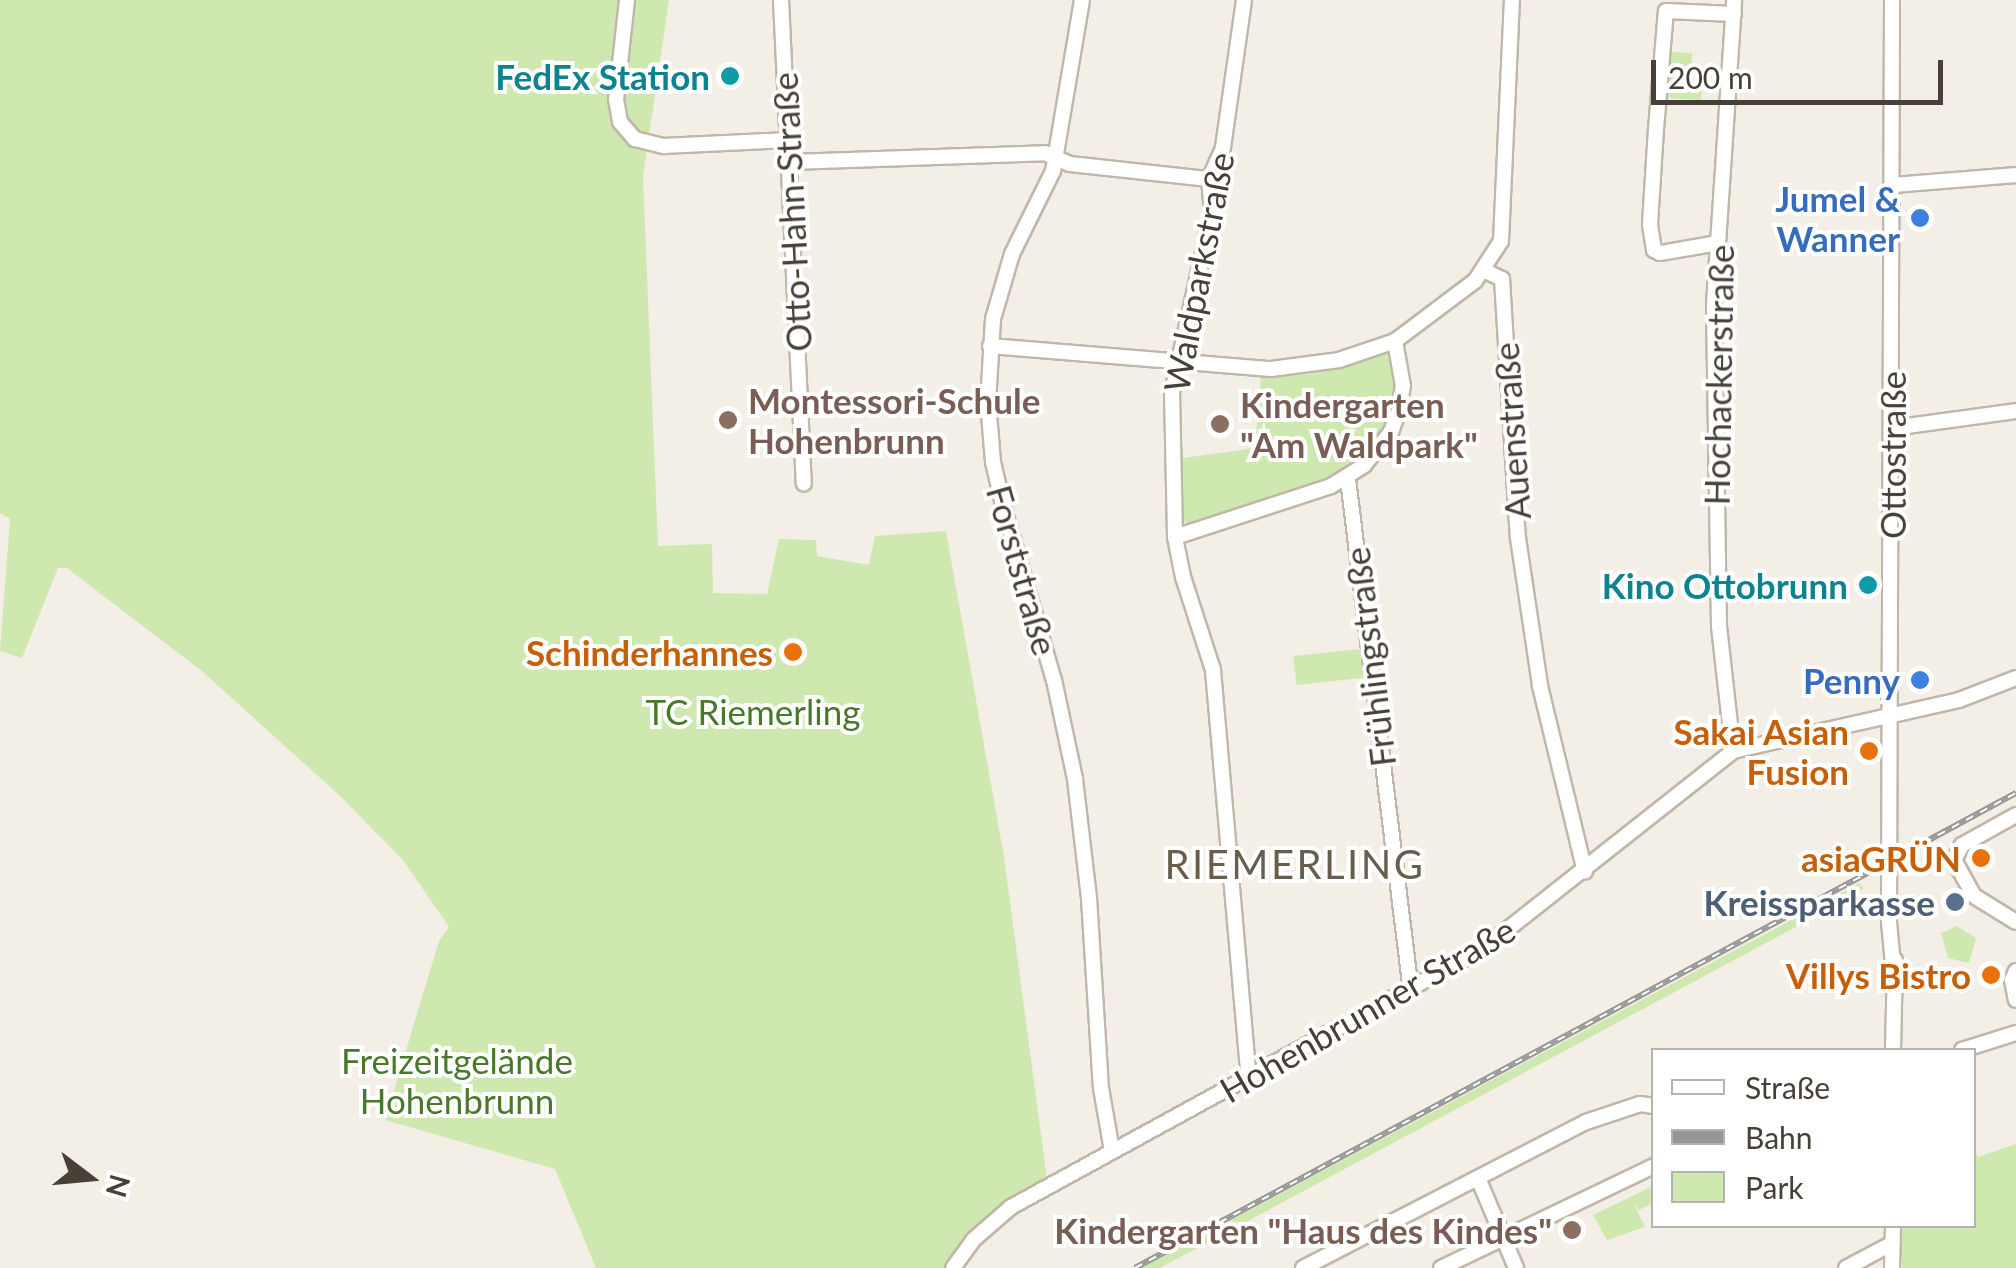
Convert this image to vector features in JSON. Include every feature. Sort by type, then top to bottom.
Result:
[{"type":"street","points":[[627,0],[616,99],[620,122],[635,139],[664,146],[787,140]]},
{"type":"street","name":"Otto-Hahn-Straße","points":[[782,0],[804,483]]},
{"type":"street","name":"Forststraße","points":[[1082,0],[1056,160],[1005,274],[990,346],[993,462],[1054,680],[1078,792],[1090,898],[1101,1088],[1112,1151]]},
{"type":"street","name":"Waldparkstraße","points":[[1244,0],[1223,148],[1209,179],[1212,212],[1172,392],[1175,537],[1214,670],[1249,1078]]},
{"type":"street","points":[[990,346],[1271,369],[1339,360],[1395,341],[1485,271],[1504,229],[1512,0]]},
{"type":"street","name":"Ottostraße","points":[[1892,0],[1889,953],[1893,964],[1893,1048]]},
{"type":"street","points":[[1718,243],[1660,253],[1654,250],[1650,224],[1656,129],[1666,11],[1734,7]]},
{"type":"street","name":"Hochackerstraße","points":[[1733,751],[1720,640],[1716,552],[1714,287],[1734,7]]},
{"type":"street","points":[[790,162],[1045,154],[1056,160],[1209,179]]},
{"type":"street","points":[[1894,185],[2016,175]]},
{"type":"street","name":"Auenstraße","points":[[1485,271],[1502,279],[1518,538],[1540,686],[1585,872]]},
{"type":"street","points":[[1175,537],[1348,478],[1380,450],[1396,420],[1402,386],[1395,341]]},
{"type":"street","points":[[1892,428],[2016,411]]},
{"type":"street","name":"Frühlingstraße","points":[[1348,478],[1411,991]]},
{"type":"street","name":"Hohenbrunner Straße","points":[[953,1268],[973,1240],[1011,1207],[1484,948],[1585,872],[1733,751],[1959,700],[2016,678]]},
{"type":"street","points":[[2016,815],[1974,838],[1956,852],[1954,860],[1974,896],[2016,922]]},
{"type":"street","points":[[2016,971],[2016,1000]]},
{"type":"street","points":[[1968,1048],[2016,1033]]},
{"type":"street","points":[[1303,1268],[1586,1122],[1640,1104],[1651,1106]]},
{"type":"street","points":[[1441,1268],[1651,1167]]},
{"type":"street","points":[[1478,1178],[1516,1268]]},
{"type":"street","points":[[1892,1268],[1893,1228]]},
{"type":"street","points":[[1846,1268],[1892,1243]]},
{"type":"green space","points":[[0,0],[669,0],[643,176],[658,546],[712,544],[713,593],[767,594],[779,539],[816,540],[817,556],[869,565],[875,536],[946,531],[1004,857],[1047,1179],[981,1222],[945,1268],[596,1268],[555,1169],[385,1120],[439,941],[449,927],[403,860],[339,795],[203,672],[67,568],[58,568],[22,658],[0,651],[10,519],[0,513]]},
{"type":"green space","points":[[1669,52],[1692,53],[1691,82],[1702,83],[1701,100],[1666,98]]},
{"type":"green space","points":[[1388,352],[1397,385],[1396,398],[1387,429],[1368,455],[1329,481],[1190,525],[1182,520],[1183,458],[1255,448],[1261,378],[1311,374]]},
{"type":"green space","points":[[1361,649],[1364,678],[1296,685],[1293,656]]},
{"type":"green space","points":[[1860,883],[1863,889],[1833,907],[1160,1268],[1142,1268]]},
{"type":"green space","points":[[1957,926],[1976,938],[1969,963],[1948,958],[1941,933]]},
{"type":"green space","points":[[2016,1144],[2016,1268],[1902,1268],[1902,1228],[1976,1228],[1976,1152],[1978,1157]]},
{"type":"green space","points":[[1651,1187],[1651,1204],[1639,1210],[1634,1204],[1645,1227],[1607,1240],[1593,1215]]},
{"type":"railway","points":[[1135,1268],[2016,793]]},
{"type":"place","name":"FedEx Station","points":[[730,76]]},
{"type":"place","name":"Jumel & Wanner","points":[[1920,218]]},
{"type":"place","name":"Montessori-Schule Hohenbrunn","points":[[728,420]]},
{"type":"place","name":"Kindergarten \"Am Waldpark\"","points":[[1220,424]]},
{"type":"place","name":"Kino Ottobrunn","points":[[1868,585]]},
{"type":"place","name":"Schinderhannes","points":[[793,652]]},
{"type":"place","name":"Penny","points":[[1920,680]]},
{"type":"place","name":"Sakai Asian Fusion","points":[[1869,751]]},
{"type":"place","name":"asiaGRÜN","points":[[1981,858]]},
{"type":"place","name":"Kreissparkasse","points":[[1955,902]]},
{"type":"place","name":"Villys Bistro","points":[[1991,975]]},
{"type":"place","name":"Kindergarten \"Haus des Kindes\"","points":[[1572,1230]]},
{"type":"district","name":"RIEMERLING","points":[[1295,864]]},
{"type":"park label","name":"TC Riemerling","points":[[753,711]]},
{"type":"park label","name":"Freizeitgelände Hohenbrunn","points":[[457,1080]]}]
